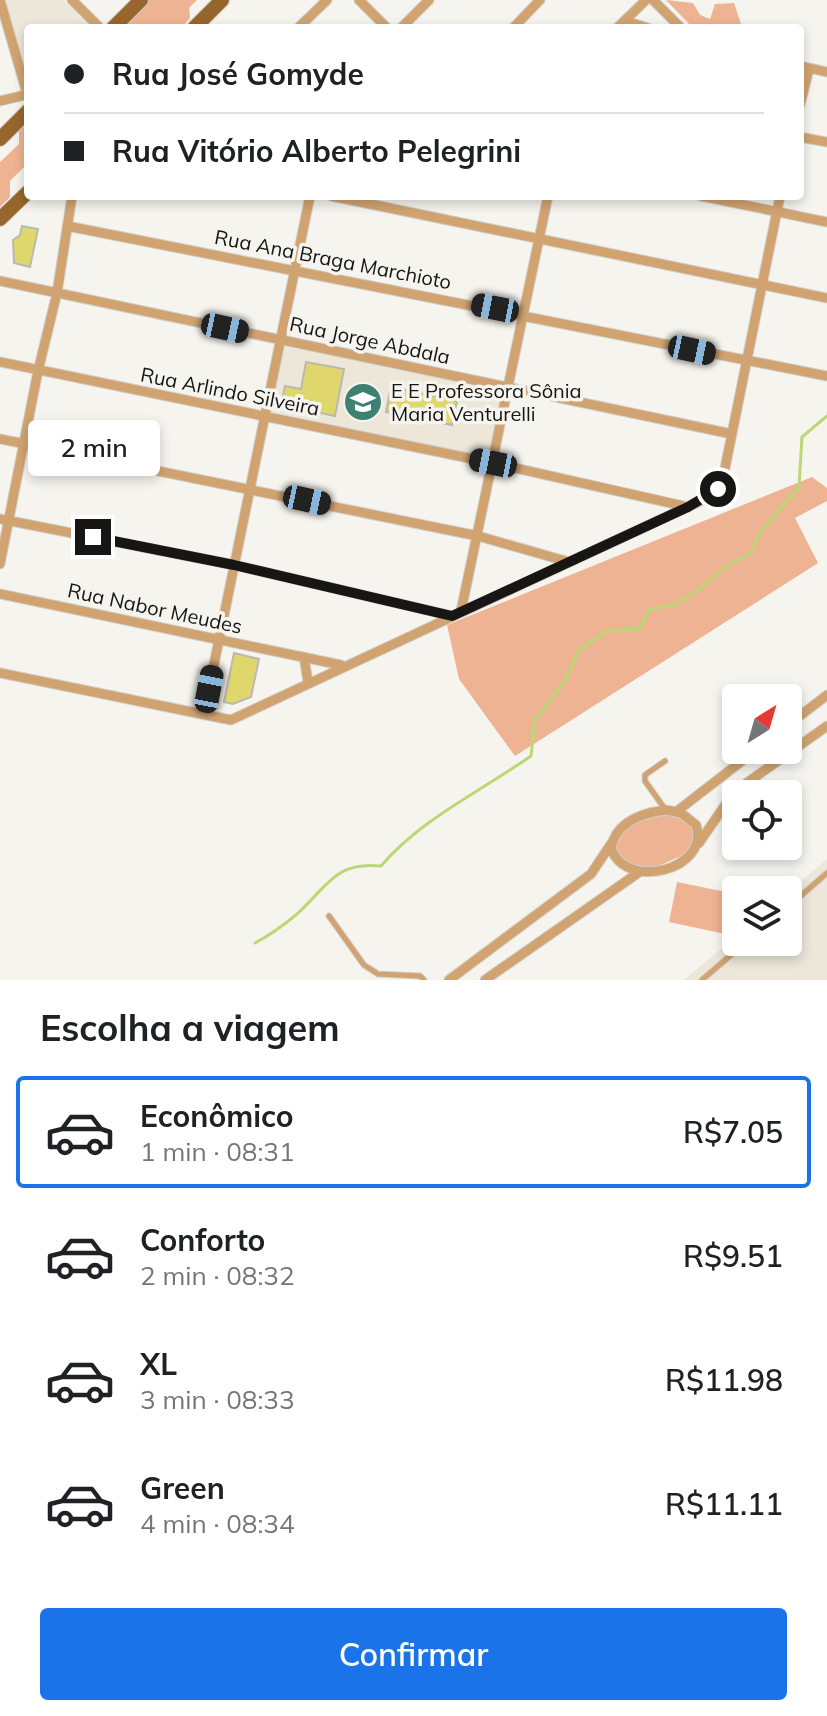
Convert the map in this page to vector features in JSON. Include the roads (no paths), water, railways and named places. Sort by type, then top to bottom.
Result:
[{"type":"main road","points":[[117,24],[141,0]]},
{"type":"main road","points":[[198,24],[222,0]]},
{"type":"main road","points":[[0,139],[24,115]]},
{"type":"main road","points":[[0,219],[24,196]]},
{"type":"street","points":[[0,0],[24,85]]},
{"type":"street","points":[[72,0],[96,24]]},
{"type":"street","points":[[302,24],[327,0]]},
{"type":"street","points":[[359,0],[383,24]]},
{"type":"street","points":[[405,24],[429,0]]},
{"type":"street","points":[[517,24],[540,0]]},
{"type":"street","points":[[621,24],[646,0]]},
{"type":"street","points":[[653,0],[677,24]]},
{"type":"street","points":[[804,68],[827,72]]},
{"type":"street","points":[[0,101],[24,97]]},
{"type":"street","points":[[804,138],[827,142]]},
{"type":"street","points":[[0,564],[4,520],[57,293],[71,200]]},
{"type":"street","points":[[204,713],[309,200]]},
{"type":"street","points":[[351,200],[827,298]]},
{"type":"street","points":[[457,614],[478,536],[547,200]]},
{"type":"street","points":[[720,200],[827,222]]},
{"type":"street","points":[[0,673],[231,720],[343,665],[688,507],[718,489],[779,200]]},
{"type":"street","name":"Rua Ana Braga Marchioto","points":[[67,226],[827,376]]},
{"type":"street","name":"Rua Jorge Abdala","points":[[0,281],[732,434]]},
{"type":"street","name":"Rua Arlindo Silveira","points":[[0,362],[493,463],[688,507]]},
{"type":"street","points":[[0,439],[478,536],[569,562]]},
{"type":"street","points":[[4,520],[234,565],[418,608],[457,614]]},
{"type":"street","name":"Rua Nabor Meudes","points":[[0,594],[343,665]]},
{"type":"street","points":[[418,608],[423,629]]},
{"type":"street","points":[[304,657],[308,682]]},
{"type":"street","points":[[802,715],[826,699]]},
{"type":"street","points":[[485,980],[638,873],[668,868],[686,858],[734,792],[827,726]]},
{"type":"street","points":[[671,811],[736,764]]},
{"type":"street","points":[[449,980],[591,874],[627,822],[653,812],[671,811],[696,825],[699,836],[697,846]]},
{"type":"street","points":[[611,844],[617,860],[638,873]]},
{"type":"lane","points":[[665,761],[645,775],[645,781],[671,811]]},
{"type":"lane","points":[[802,895],[827,873]]},
{"type":"lane","points":[[329,916],[364,965],[378,974],[420,976],[424,980]]},
{"type":"lane","points":[[702,980],[730,956]]},
{"type":"waterway","points":[[255,943],[297,914],[333,878],[353,868],[381,866],[433,820],[531,756],[535,720],[565,681],[579,650],[607,631],[639,629],[650,609],[674,605],[699,590],[726,566],[751,553],[759,534],[799,487],[802,437],[827,416]]},
{"type":"place","name":"E E Professora Sônia Maria Venturelli","points":[[363,402]]}]
